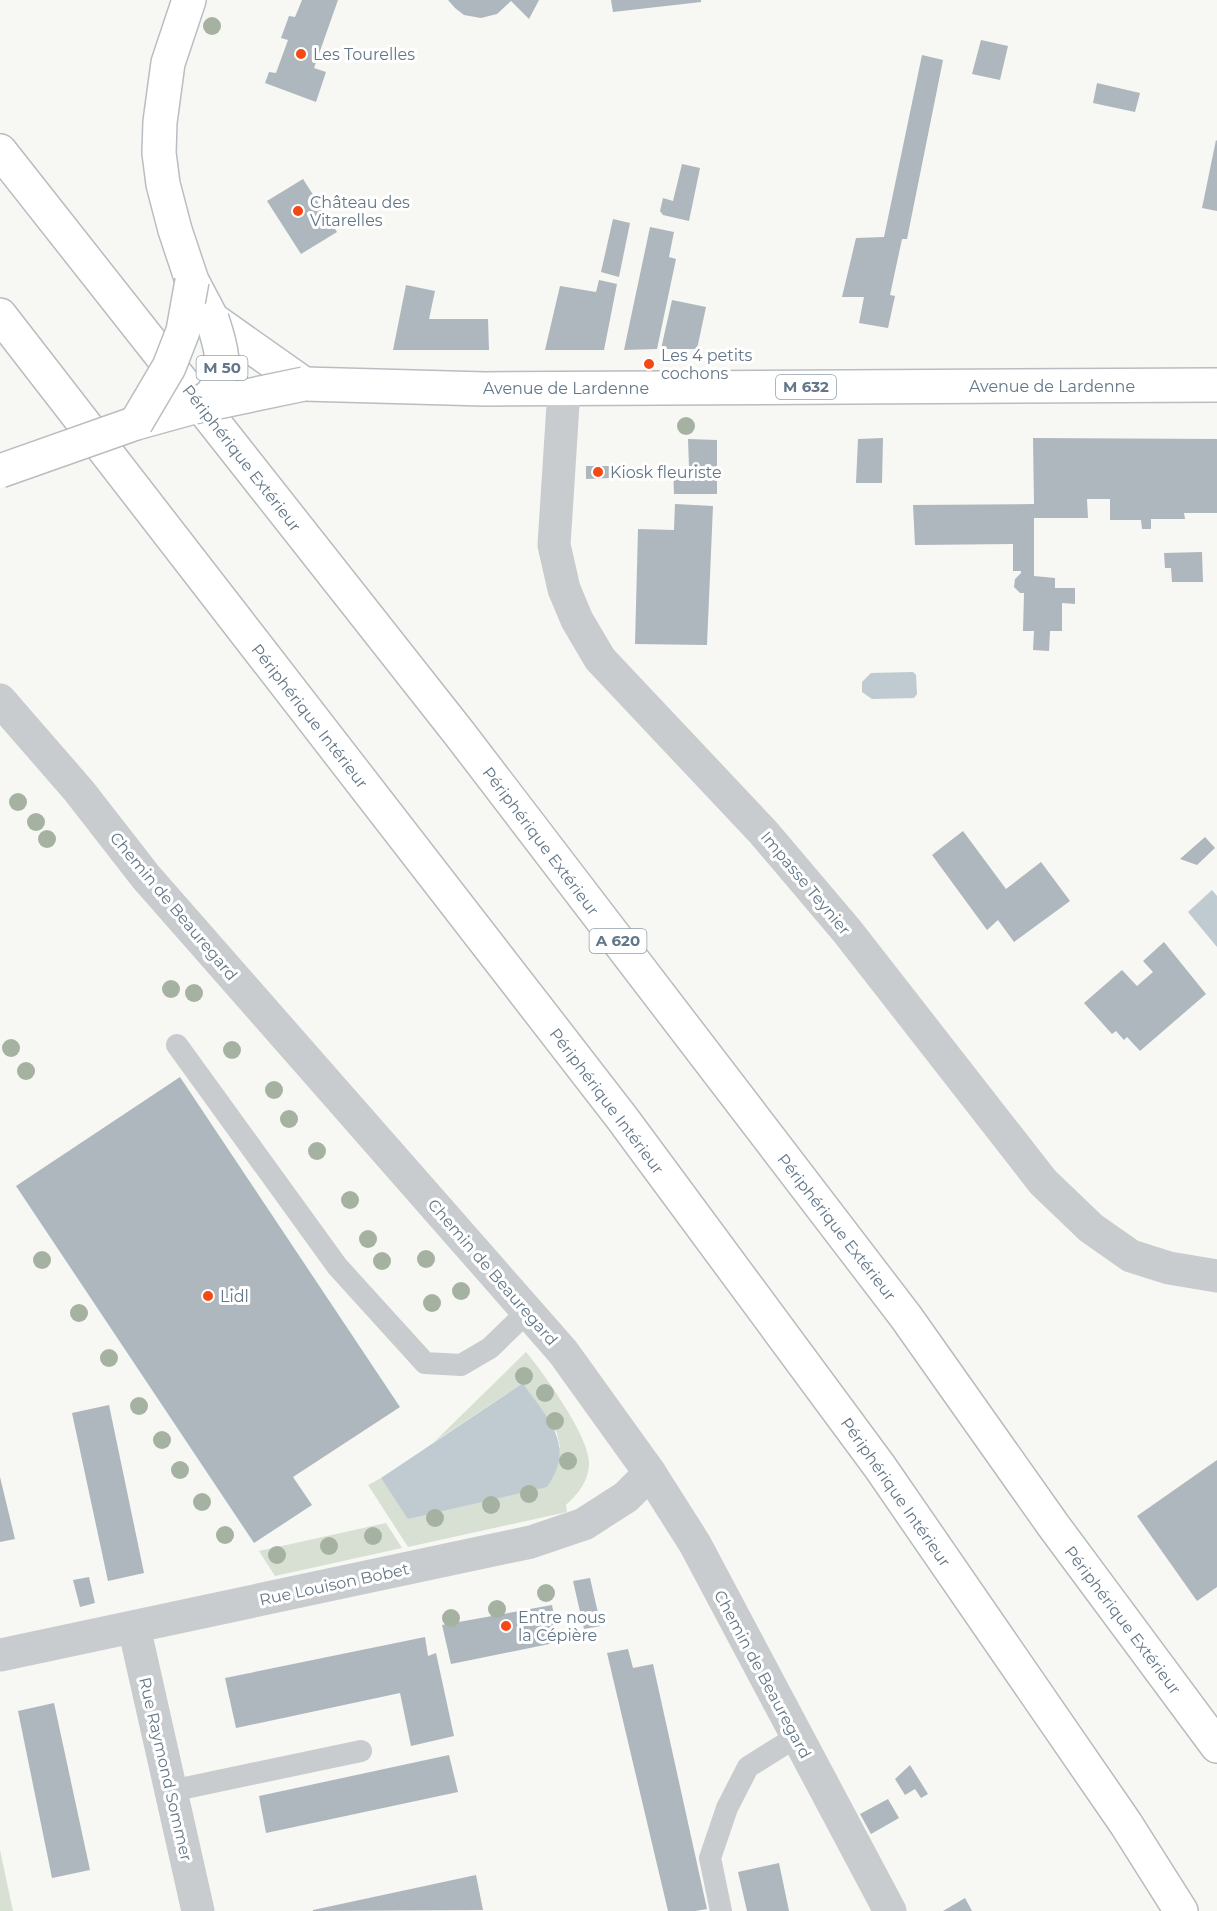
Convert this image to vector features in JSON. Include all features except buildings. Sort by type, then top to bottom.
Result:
[{"type":"main road","name":"M 50","points":[[189,0],[168,63],[160,122],[159,153],[162,177],[175,230],[192,281],[212,319],[222,347],[222,370],[213,394],[194,407]]},
{"type":"main road","name":"Périphérique Extérieur","points":[[0,151],[459,733],[906,1317],[1053,1525],[1217,1746]]},
{"type":"main road","name":"M 50","points":[[136,423],[169,368],[183,331],[192,281]]},
{"type":"main road","name":"Périphérique Intérieur","points":[[0,315],[614,1109],[880,1467],[1120,1815],[1181,1911]]},
{"type":"main road","name":"M 50","points":[[212,319],[304,384]]},
{"type":"main road","name":"Avenue de Lardenne","points":[[0,471],[136,423],[194,407],[304,384],[564,389],[1217,385]]},
{"type":"street","name":"Impasse Teynier","points":[[564,389],[554,545],[564,589],[577,620],[600,659],[763,832],[847,931],[1043,1182],[1091,1228],[1131,1256],[1169,1268],[1217,1276]]},
{"type":"street","name":"Chemin de Beauregard","points":[[0,700],[79,791],[146,877],[563,1352],[650,1473],[695,1544],[890,1911]]},
{"type":"street","name":"Rue Louison Bobet","points":[[0,1655],[531,1542],[584,1524],[626,1497],[650,1473]]},
{"type":"street","name":"Rue Raymond Sommer","points":[[134,1628],[198,1911]]},
{"type":"lane","points":[[177,1045],[337,1266],[425,1363],[461,1365],[490,1348],[527,1312]]},
{"type":"lane","points":[[721,1911],[710,1858],[727,1808],[748,1767],[796,1737]]},
{"type":"lane","points":[[171,1791],[361,1751]]},
{"type":"shaded area","points":[[913,672],[916,675],[917,694],[914,698],[872,699],[862,692],[862,682],[871,673]]},
{"type":"shaded area","points":[[1212,890],[1217,896],[1217,947],[1188,912]]},
{"type":"shaded area","points":[[526,1352],[564,1404],[587,1450],[588,1474],[579,1491],[566,1505],[567,1512],[408,1547],[368,1485],[381,1478],[409,1519],[560,1447],[557,1433],[523,1383],[434,1442]]},
{"type":"shaded area","points":[[523,1383],[549,1420],[559,1445],[556,1472],[547,1487],[408,1519],[381,1478]]},
{"type":"shaded area","points":[[386,1523],[402,1548],[275,1576],[259,1551]]},
{"type":"shaded area","points":[[0,1850],[13,1911],[0,1911]]},
{"type":"place","name":"Les Tourelles","points":[[301,54]]},
{"type":"place","name":"Château des Vitarelles","points":[[298,211]]},
{"type":"place","name":"Les 4 petits cochons","points":[[649,364]]},
{"type":"place","name":"Kiosk fleuriste","points":[[598,472]]},
{"type":"place","name":"Lidl","points":[[208,1296]]},
{"type":"place","name":"Entre nous la Cépière","points":[[506,1626]]}]
